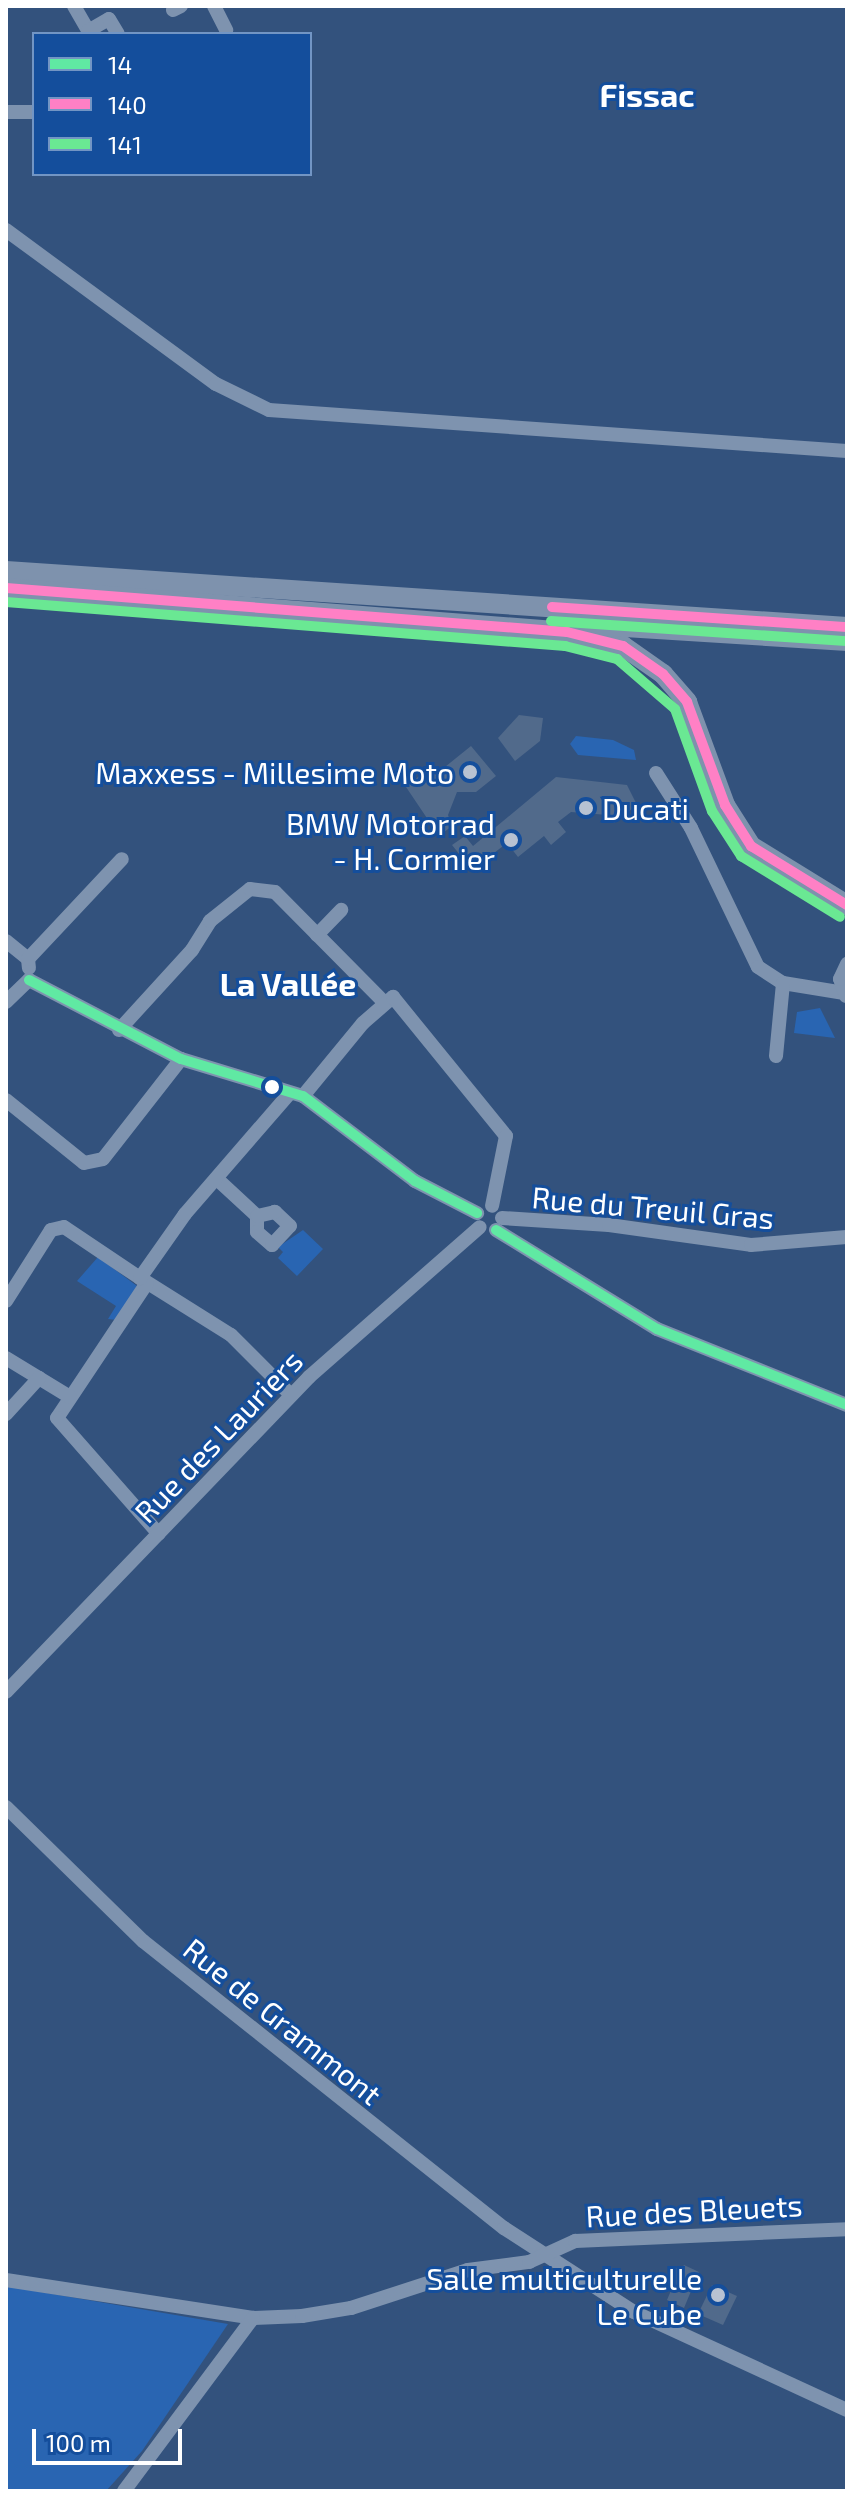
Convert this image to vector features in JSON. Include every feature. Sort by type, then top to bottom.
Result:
[{"type":"highway","points":[[6,571],[847,627]]},
{"type":"highway","points":[[6,588],[567,632],[623,646],[663,674],[687,702],[725,805],[751,846],[847,905]]},
{"type":"highway","points":[[102,596],[847,641]]},
{"type":"highway","points":[[793,623],[847,616]]},
{"type":"street","points":[[74,6],[89,32],[109,19],[117,32]]},
{"type":"street","points":[[214,6],[226,30]]},
{"type":"street","points":[[6,112],[32,112]]},
{"type":"street","points":[[9,233],[255,406],[847,451]]},
{"type":"street","points":[[656,773],[691,828],[752,959],[783,983],[817,986],[845,995],[845,966]]},
{"type":"street","points":[[6,1002],[29,980],[28,959],[122,859]]},
{"type":"street","points":[[119,1030],[192,950],[210,921],[250,889],[275,892],[385,1003]]},
{"type":"street","points":[[317,935],[341,910]]},
{"type":"street","points":[[6,941],[28,959]]},
{"type":"street","points":[[817,986],[845,966]]},
{"type":"street","points":[[29,980],[119,1030],[181,1059],[296,1095],[415,1181],[478,1220]]},
{"type":"street","points":[[776,1056],[783,983]]},
{"type":"street","points":[[159,1534],[57,1418],[143,1280],[217,1179],[393,997],[504,1133],[492,1206]]},
{"type":"street","points":[[6,1100],[84,1163],[103,1159],[181,1059]]},
{"type":"street","points":[[217,1179],[257,1216]]},
{"type":"street","name":"Rue du Treuil Gras","points":[[478,1220],[492,1206],[499,1224]]},
{"type":"street","name":"Rue du Treuil Gras","points":[[478,1220],[499,1224],[609,1225],[751,1245],[847,1237]]},
{"type":"street","name":"Rue des Lauriers","points":[[6,1692],[291,1395],[478,1220]]},
{"type":"street","points":[[499,1224],[657,1329],[847,1405]]},
{"type":"street","points":[[6,1301],[51,1230],[64,1227],[231,1335],[291,1395]]},
{"type":"street","points":[[6,1358],[70,1397]]},
{"type":"street","points":[[6,1414],[39,1378]]},
{"type":"street","name":"Rue de Grammont","points":[[6,1807],[143,1941],[214,2001],[504,2228],[547,2253],[578,2281],[634,2312],[846,2408]]},
{"type":"street","name":"Rue des Bleuets","points":[[6,2280],[253,2318],[351,2308],[547,2253],[575,2241],[847,2229]]},
{"type":"street","points":[[124,2491],[253,2318]]},
{"type":"shaded area","points":[[576,736],[613,740],[634,750],[636,760],[578,755],[570,744]]},
{"type":"shaded area","points":[[820,1008],[835,1038],[794,1033],[797,1012]]},
{"type":"shaded area","points":[[303,1230],[323,1249],[297,1276],[278,1258],[283,1252],[278,1247]]},
{"type":"shaded area","points":[[98,1257],[137,1286],[117,1320],[108,1319],[116,1306],[77,1281]]},
{"type":"shaded area","points":[[6,2286],[228,2324],[142,2451],[106,2491],[6,2491]]},
{"type":"building","points":[[519,715],[543,718],[540,741],[515,761],[498,738]]},
{"type":"building","points":[[471,746],[496,776],[476,792],[457,792],[448,815],[452,826],[439,836],[406,787],[430,767],[435,775]]},
{"type":"building","points":[[556,777],[627,785],[637,805],[614,823],[608,815],[571,812],[558,822],[566,832],[551,845],[544,836],[518,857],[507,843],[472,870],[452,845],[465,836],[473,846]]},
{"type":"building","points":[[684,2265],[699,2272],[684,2308],[667,2300],[675,2281],[666,2277],[672,2266],[681,2270]]},
{"type":"building","points":[[712,2285],[737,2296],[723,2325],[698,2314]]},
{"type":"transit line","name":"140","points":[[6,588],[567,632],[623,646],[663,674],[687,702],[725,805],[751,846],[847,905]]},
{"type":"transit line","name":"141","points":[[6,602],[565,646],[617,659],[675,709],[712,811],[741,856],[840,917]]},
{"type":"transit line","name":"140","points":[[552,607],[847,627]]},
{"type":"transit line","name":"141","points":[[551,621],[846,641]]},
{"type":"transit line","name":"14","points":[[29,980],[181,1059],[303,1096],[415,1181],[477,1213]]},
{"type":"transit line","name":"14","points":[[496,1230],[657,1329],[847,1405]]},
{"type":"place","name":"Maxxess - Millesime Moto","points":[[470,772]]},
{"type":"place","name":"Ducati","points":[[586,808]]},
{"type":"place","name":"BMW Motorrad - H. Cormier","points":[[511,840]]},
{"type":"place","name":"Salle multiculturelle Le Cube","points":[[718,2295]]},
{"type":"district","name":"Fissac","points":[[647,94]]},
{"type":"district","name":"La Vallée","points":[[288,983]]}]
